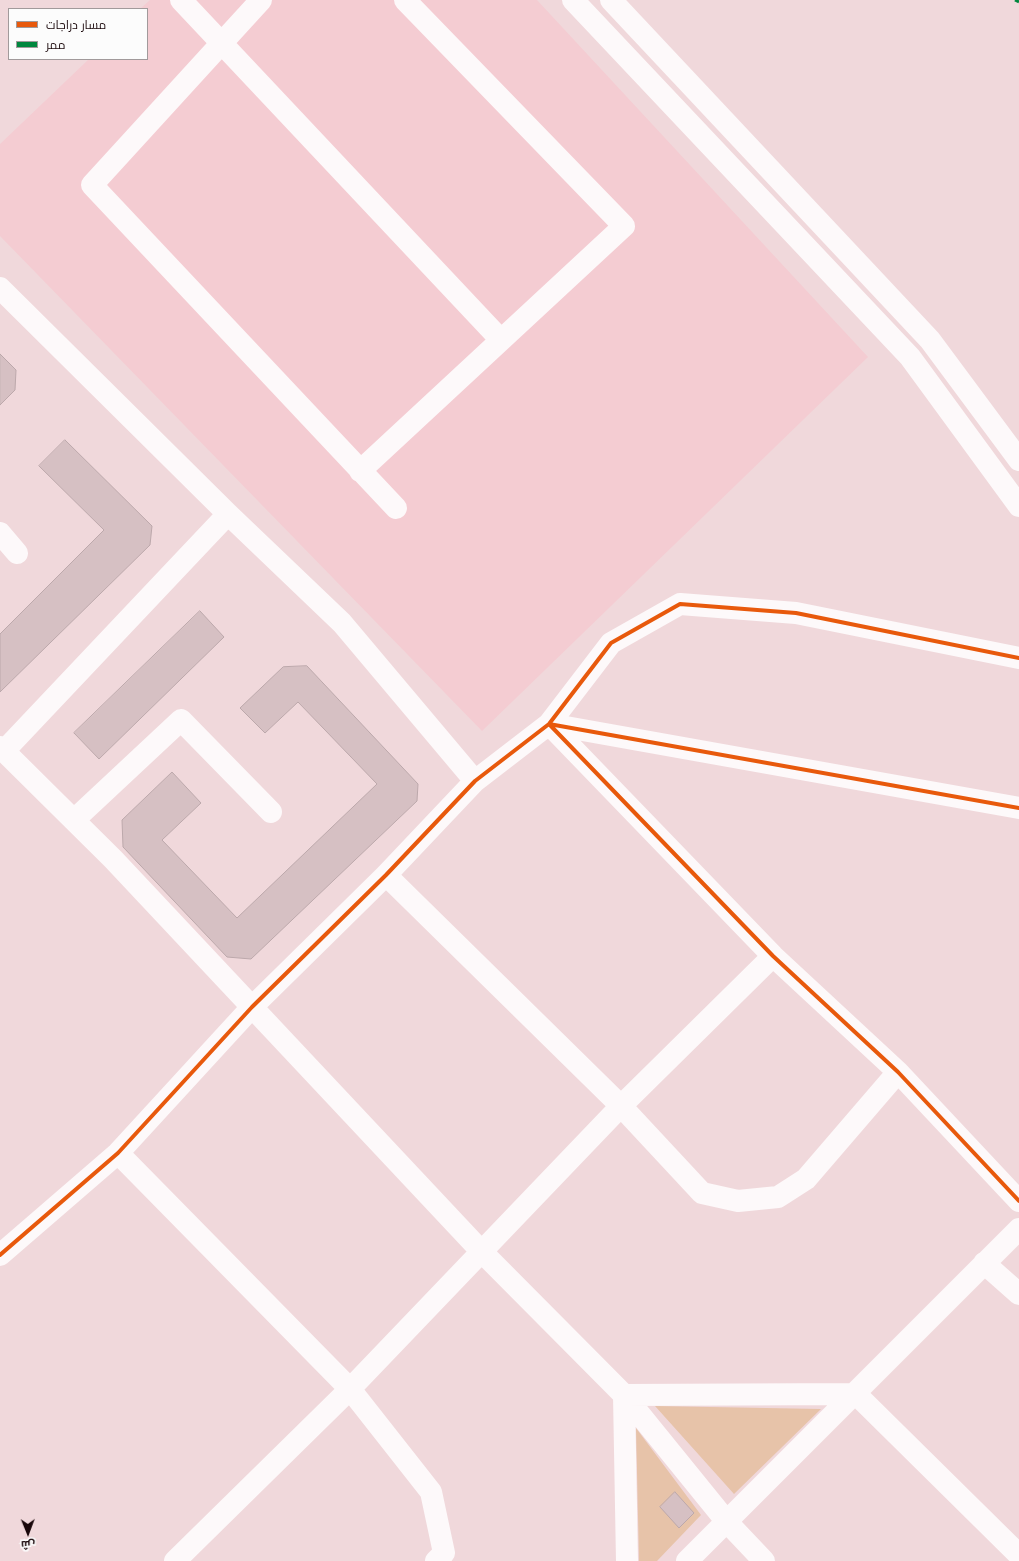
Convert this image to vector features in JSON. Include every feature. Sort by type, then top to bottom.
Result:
[{"type":"street","points":[[182,0],[501,340]]},
{"type":"street","points":[[261,0],[92,185],[396,508]]},
{"type":"street","points":[[360,471],[624,226],[405,0]]},
{"type":"street","points":[[573,0],[910,357],[1019,506]]},
{"type":"street","points":[[611,0],[930,340],[1019,460]]},
{"type":"street","points":[[0,288],[228,514],[342,623],[475,781]]},
{"type":"street","points":[[228,514],[2,749],[113,859],[482,1252],[624,1395],[727,1522],[764,1561]]},
{"type":"street","points":[[0,533],[17,552]]},
{"type":"street","points":[[0,1255],[118,1153],[252,1007],[386,875],[475,781],[549,724],[611,643],[680,604],[796,613],[1019,658]]},
{"type":"street","points":[[74,820],[181,720],[271,812]]},
{"type":"street","points":[[549,724],[1019,808]]},
{"type":"street","points":[[549,724],[773,956],[898,1072],[1019,1200]]},
{"type":"street","points":[[386,875],[621,1106],[702,1193],[738,1201],[778,1197],[806,1179],[898,1072]]},
{"type":"street","points":[[175,1561],[350,1390],[621,1106],[773,956]]},
{"type":"street","points":[[118,1153],[350,1390],[431,1492],[444,1553],[436,1561]]},
{"type":"street","points":[[687,1561],[856,1394],[1019,1229]]},
{"type":"street","points":[[984,1263],[1019,1294]]},
{"type":"street","points":[[624,1395],[856,1394],[1019,1555]]},
{"type":"street","points":[[624,1395],[627,1561]]},
{"type":"shaded area","points":[[150,0],[537,0],[868,357],[482,731],[0,236],[0,144],[88,60],[148,60],[148,8],[141,8]]},
{"type":"shaded area","points":[[655,1406],[821,1409],[734,1494]]},
{"type":"shaded area","points":[[636,1428],[701,1515],[657,1561],[639,1561]]},
{"type":"building","points":[[0,354],[16,370],[15,390],[0,405]]},
{"type":"building","points":[[65,440],[152,526],[150,545],[0,692],[0,634],[104,530],[39,466]]},
{"type":"building","points":[[200,611],[224,637],[99,759],[74,733]]},
{"type":"building","points":[[307,666],[418,784],[417,801],[251,959],[227,957],[123,847],[122,820],[172,772],[201,803],[162,840],[237,918],[377,784],[298,702],[265,733],[240,708],[283,667]]},
{"type":"building","points":[[675,1492],[694,1513],[679,1528],[660,1507]]},
{"type":"marked path","points":[[1015,0],[1019,2]]},
{"type":"cycle path","points":[[0,1255],[118,1153],[252,1007],[386,875],[475,781],[549,724],[611,643],[680,604],[796,613],[1019,658]]},
{"type":"cycle path","points":[[1019,808],[549,724],[773,956],[898,1072],[1019,1201]]}]
